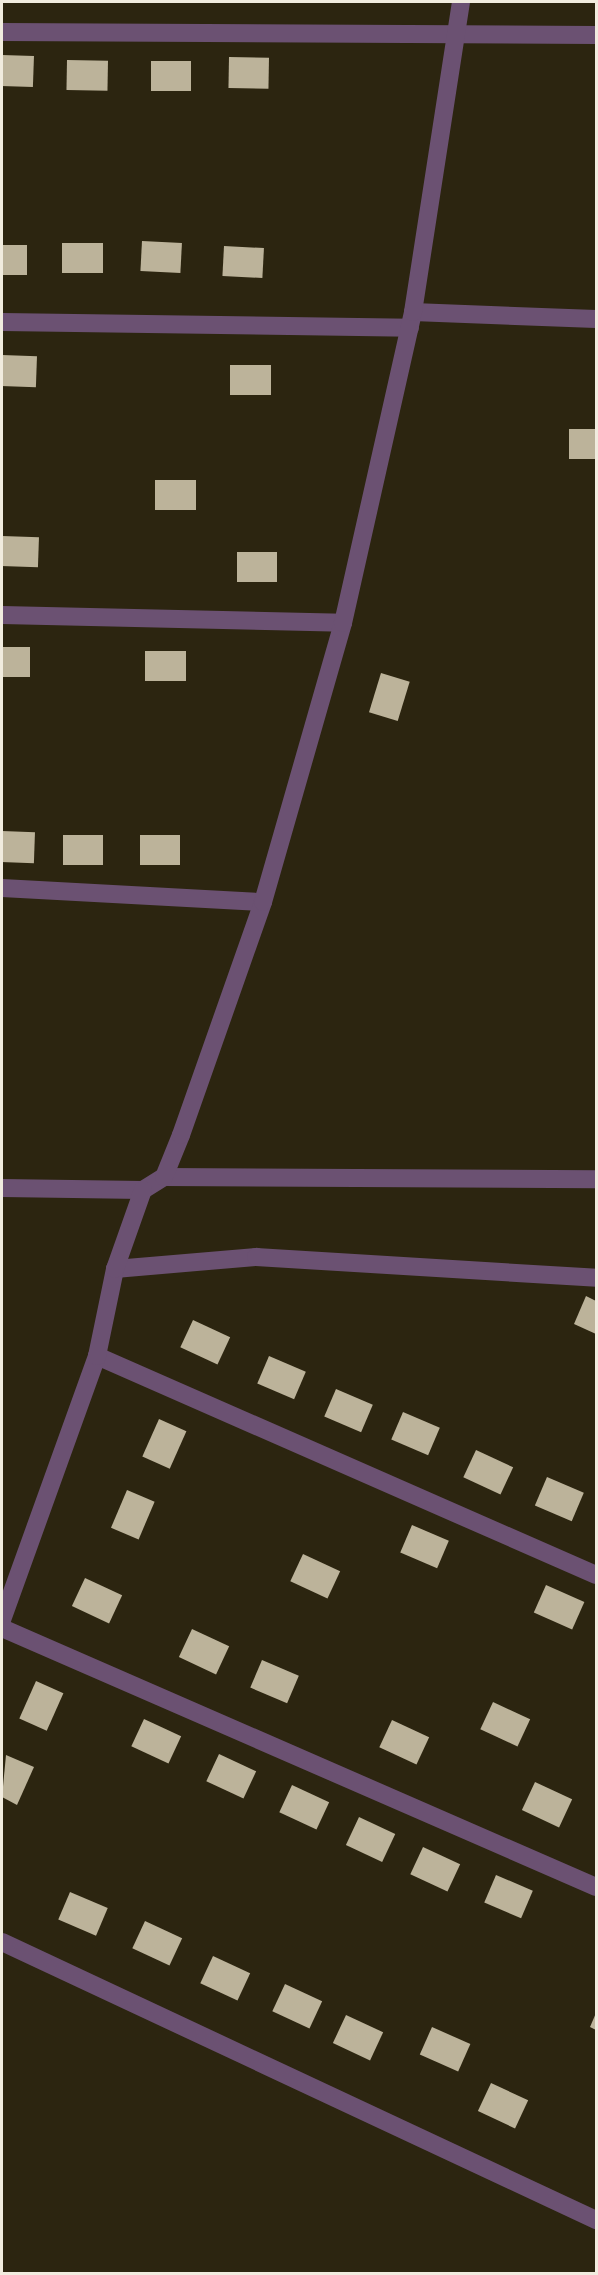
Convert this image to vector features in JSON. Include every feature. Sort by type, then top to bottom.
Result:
[{"type":"street","points":[[164,1177],[262,902],[343,623],[412,320],[461,2]]},
{"type":"street","points":[[2,32],[597,34]]},
{"type":"street","points":[[2,322],[597,319]]},
{"type":"street","points":[[2,615],[343,623]]},
{"type":"street","points":[[2,888],[262,902]]},
{"type":"street","points":[[2,1188],[142,1190],[164,1177],[597,1179]]},
{"type":"street","points":[[2,1620],[97,1356],[115,1269],[142,1190]]},
{"type":"street","points":[[115,1269],[256,1257],[597,1278]]},
{"type":"street","points":[[97,1356],[597,1575]]},
{"type":"street","points":[[2,1628],[597,1887]]},
{"type":"street","points":[[2,1942],[597,2220]]},
{"type":"building","points":[[2,55],[34,56],[33,87],[2,86]]},
{"type":"building","points":[[229,57],[269,58],[268,89],[228,88]]},
{"type":"building","points":[[67,60],[108,61],[107,91],[66,90]]},
{"type":"building","points":[[151,61],[191,61],[191,91],[151,91]]},
{"type":"building","points":[[142,241],[182,243],[180,273],[140,271]]},
{"type":"building","points":[[62,243],[103,243],[103,273],[62,273]]},
{"type":"building","points":[[2,245],[27,245],[27,275],[2,275]]},
{"type":"building","points":[[224,246],[264,248],[262,278],[222,276]]},
{"type":"building","points":[[2,355],[37,356],[36,387],[2,386]]},
{"type":"building","points":[[230,365],[271,365],[271,395],[230,395]]},
{"type":"building","points":[[569,429],[596,429],[596,459],[569,459]]},
{"type":"building","points":[[155,480],[196,480],[196,510],[155,510]]},
{"type":"building","points":[[2,536],[39,537],[38,567],[2,566]]},
{"type":"building","points":[[237,552],[277,552],[277,582],[237,582]]},
{"type":"building","points":[[2,647],[30,647],[30,677],[2,677]]},
{"type":"building","points":[[145,651],[186,651],[186,681],[145,681]]},
{"type":"building","points":[[381,673],[410,682],[398,721],[369,712]]},
{"type":"building","points":[[2,831],[35,832],[34,863],[2,862]]},
{"type":"building","points":[[63,835],[103,835],[103,865],[63,865]]},
{"type":"building","points":[[140,835],[180,835],[180,865],[140,865]]},
{"type":"building","points":[[586,1296],[596,1301],[596,1334],[574,1324]]},
{"type":"building","points":[[193,1320],[230,1337],[217,1365],[180,1347]]},
{"type":"building","points":[[269,1356],[306,1372],[294,1399],[257,1384]]},
{"type":"building","points":[[336,1389],[373,1405],[361,1432],[324,1417]]},
{"type":"building","points":[[403,1412],[440,1428],[428,1455],[391,1440]]},
{"type":"building","points":[[159,1419],[186,1431],[170,1469],[142,1456]]},
{"type":"building","points":[[476,1450],[513,1467],[500,1495],[463,1477]]},
{"type":"building","points":[[547,1477],[584,1493],[572,1521],[535,1506]]},
{"type":"building","points":[[127,1490],[155,1502],[139,1539],[111,1528]]},
{"type":"building","points":[[412,1525],[449,1541],[437,1568],[400,1553]]},
{"type":"building","points":[[303,1554],[340,1571],[327,1599],[290,1581]]},
{"type":"building","points":[[85,1578],[122,1595],[109,1623],[72,1606]]},
{"type":"building","points":[[546,1585],[584,1602],[572,1629],[534,1612]]},
{"type":"building","points":[[192,1629],[229,1646],[216,1674],[179,1657]]},
{"type":"building","points":[[262,1660],[299,1676],[287,1703],[250,1688]]},
{"type":"building","points":[[36,1681],[63,1693],[47,1731],[19,1718]]},
{"type":"building","points":[[493,1702],[530,1719],[517,1747],[480,1729]]},
{"type":"building","points":[[144,1719],[181,1736],[168,1764],[131,1746]]},
{"type":"building","points":[[392,1720],[429,1737],[416,1765],[379,1747]]},
{"type":"building","points":[[219,1754],[256,1771],[243,1799],[206,1781]]},
{"type":"building","points":[[6,1755],[34,1767],[17,1805],[2,1797]]},
{"type":"building","points":[[535,1782],[572,1799],[559,1827],[522,1810]]},
{"type":"building","points":[[292,1785],[329,1802],[316,1830],[279,1812]]},
{"type":"building","points":[[359,1817],[395,1834],[382,1862],[346,1845]]},
{"type":"building","points":[[423,1847],[460,1864],[447,1892],[410,1874]]},
{"type":"building","points":[[496,1875],[533,1891],[521,1918],[484,1903]]},
{"type":"building","points":[[70,1892],[108,1908],[96,1936],[58,1920]]},
{"type":"building","points":[[145,1921],[182,1938],[169,1966],[132,1948]]},
{"type":"building","points":[[213,1956],[250,1973],[237,2001],[200,1983]]},
{"type":"building","points":[[285,1984],[322,2001],[309,2029],[272,2011]]},
{"type":"building","points":[[596,2013],[596,2030],[590,2027]]},
{"type":"building","points":[[346,2015],[383,2032],[370,2060],[333,2043]]},
{"type":"building","points":[[432,2027],[470,2044],[458,2071],[420,2054]]},
{"type":"building","points":[[491,2083],[528,2100],[515,2128],[478,2111]]}]
